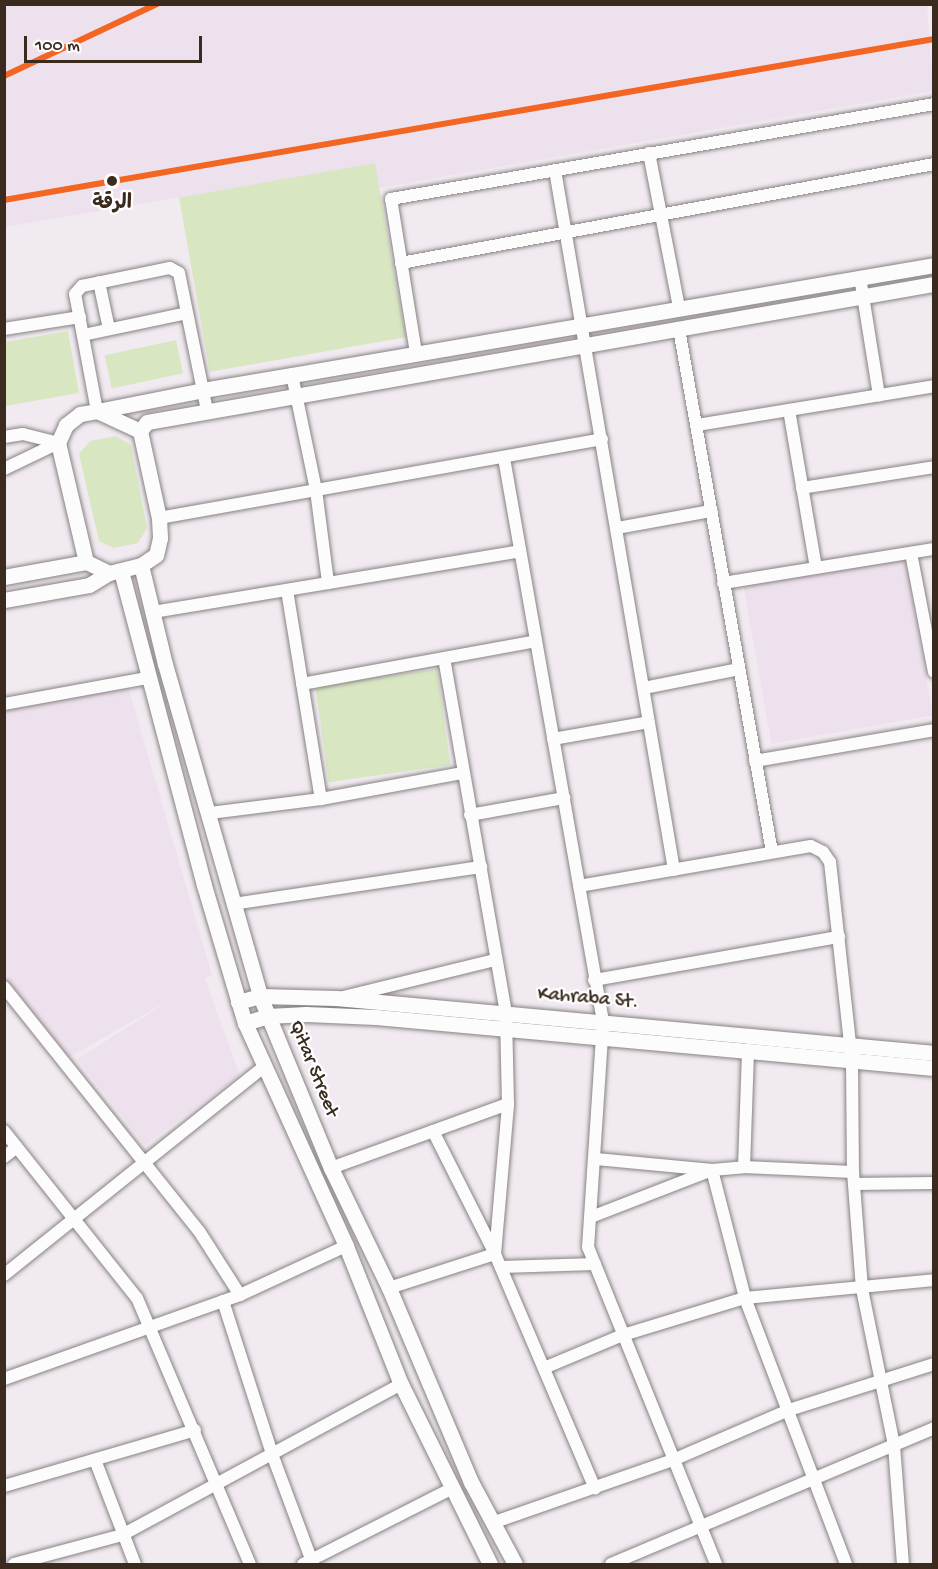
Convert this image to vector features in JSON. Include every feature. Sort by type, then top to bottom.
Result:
[{"type":"main road","points":[[86,562],[58,443],[66,425],[80,414],[203,390],[933,265]]},
{"type":"main road","points":[[140,431],[147,422],[933,284]]},
{"type":"main road","points":[[97,411],[140,431]]},
{"type":"main road","points":[[4,600],[89,585],[115,572],[141,565],[156,555],[160,538],[159,518],[140,431]]},
{"type":"main road","points":[[4,577],[86,562],[115,572]]},
{"type":"main road","name":"Qitar Street","points":[[141,565],[260,996],[331,1168],[388,1288],[492,1523],[515,1564]]},
{"type":"main road","points":[[115,572],[245,1023],[346,1246],[401,1384],[490,1564]]},
{"type":"main road","points":[[182,803],[204,796]]},
{"type":"main road","points":[[204,885],[226,876]]},
{"type":"main road","name":"Kahraba St.","points":[[238,1002],[260,996],[336,998],[603,1022],[850,1053],[933,1068]]},
{"type":"main road","name":"Kahraba St.","points":[[245,1023],[268,1016],[376,1017],[504,1031],[748,1052],[933,1053]]},
{"type":"street","points":[[416,353],[391,199],[933,104]]},
{"type":"street","points":[[649,153],[679,308]]},
{"type":"street","points":[[401,263],[933,164]]},
{"type":"street","points":[[555,170],[674,870]]},
{"type":"street","points":[[97,411],[75,294],[82,286],[170,268],[179,273],[207,411]]},
{"type":"street","points":[[860,278],[879,395]]},
{"type":"street","points":[[99,282],[109,330]]},
{"type":"street","points":[[83,335],[187,313]]},
{"type":"street","points":[[4,329],[80,317]]},
{"type":"street","points":[[679,329],[772,852]]},
{"type":"street","points":[[292,375],[316,490],[328,583]]},
{"type":"street","points":[[697,425],[933,386]]},
{"type":"street","points":[[789,410],[816,568]]},
{"type":"street","points":[[4,437],[23,434],[58,443]]},
{"type":"street","points":[[159,518],[504,458],[602,438]]},
{"type":"street","points":[[4,469],[58,443]]},
{"type":"street","points":[[504,458],[603,1022],[600,1040],[596,1159],[588,1247],[716,1564]]},
{"type":"street","points":[[802,488],[933,467]]},
{"type":"street","points":[[617,528],[711,510]]},
{"type":"street","points":[[723,583],[933,549]]},
{"type":"street","points":[[153,612],[520,551]]},
{"type":"street","points":[[911,553],[933,672]]},
{"type":"street","points":[[287,590],[321,799]]},
{"type":"street","points":[[302,684],[536,641]]},
{"type":"street","points":[[444,658],[462,773],[506,1013],[504,1031],[508,1104],[495,1254]]},
{"type":"street","points":[[644,688],[739,669]]},
{"type":"street","points":[[4,704],[147,678]]},
{"type":"street","points":[[553,739],[650,722]]},
{"type":"street","points":[[755,761],[933,730]]},
{"type":"street","points":[[210,813],[321,799],[462,773]]},
{"type":"street","points":[[470,815],[564,798]]},
{"type":"street","points":[[579,886],[811,846],[823,852],[830,862],[850,1053],[853,1178],[862,1289],[894,1445],[903,1564]]},
{"type":"street","points":[[233,904],[481,867]]},
{"type":"street","points":[[594,980],[839,937]]},
{"type":"street","points":[[336,998],[495,960]]},
{"type":"street","points":[[4,987],[143,1165],[199,1230],[240,1295]]},
{"type":"street","points":[[744,1167],[748,1052]]},
{"type":"street","points":[[4,1275],[264,1067]]},
{"type":"street","points":[[331,1168],[508,1104]]},
{"type":"street","points":[[4,1131],[138,1298],[218,1483],[250,1564]]},
{"type":"street","points":[[433,1131],[501,1267],[595,1489]]},
{"type":"street","points":[[4,1157],[17,1147]]},
{"type":"street","points":[[596,1159],[712,1170],[744,1167],[933,1183]]},
{"type":"street","points":[[591,1217],[712,1170]]},
{"type":"street","points":[[712,1170],[745,1298],[846,1564]]},
{"type":"street","points":[[4,1379],[150,1330],[240,1295],[346,1246]]},
{"type":"street","points":[[388,1288],[495,1254]]},
{"type":"street","points":[[501,1267],[595,1264]]},
{"type":"street","points":[[544,1368],[623,1335],[745,1298],[862,1289],[933,1280]]},
{"type":"street","points":[[223,1301],[310,1563],[452,1489]]},
{"type":"street","points":[[492,1523],[673,1460],[786,1411],[879,1379],[933,1364]]},
{"type":"street","points":[[14,1564],[122,1535],[401,1384]]},
{"type":"street","points":[[611,1564],[812,1477],[933,1428]]},
{"type":"street","points":[[4,1486],[195,1430]]},
{"type":"street","points":[[95,1460],[135,1564]]},
{"type":"shaded area","points":[[5,5],[927,5],[933,91],[379,188],[374,164],[5,227]]},
{"type":"shaded area","points":[[905,558],[933,716],[771,744],[743,586]]},
{"type":"shaded area","points":[[127,683],[212,975],[205,979],[240,1075],[145,1145],[77,1059],[175,997],[61,1062],[5,987],[5,704]]},
{"type":"green space","points":[[375,163],[406,337],[210,372],[179,198]]},
{"type":"green space","points":[[68,331],[79,393],[5,406],[5,342]]},
{"type":"green space","points":[[176,340],[183,373],[112,388],[105,355]]},
{"type":"green space","points":[[116,436],[131,445],[147,528],[138,543],[114,548],[99,541],[79,454],[90,441]]},
{"type":"green space","points":[[437,669],[450,765],[329,782],[315,686]]},
{"type":"transit line","points":[[4,76],[157,4]]},
{"type":"transit line","points":[[4,200],[934,39]]},
{"type":"place","name":"الرقة","points":[[112,181]]}]
